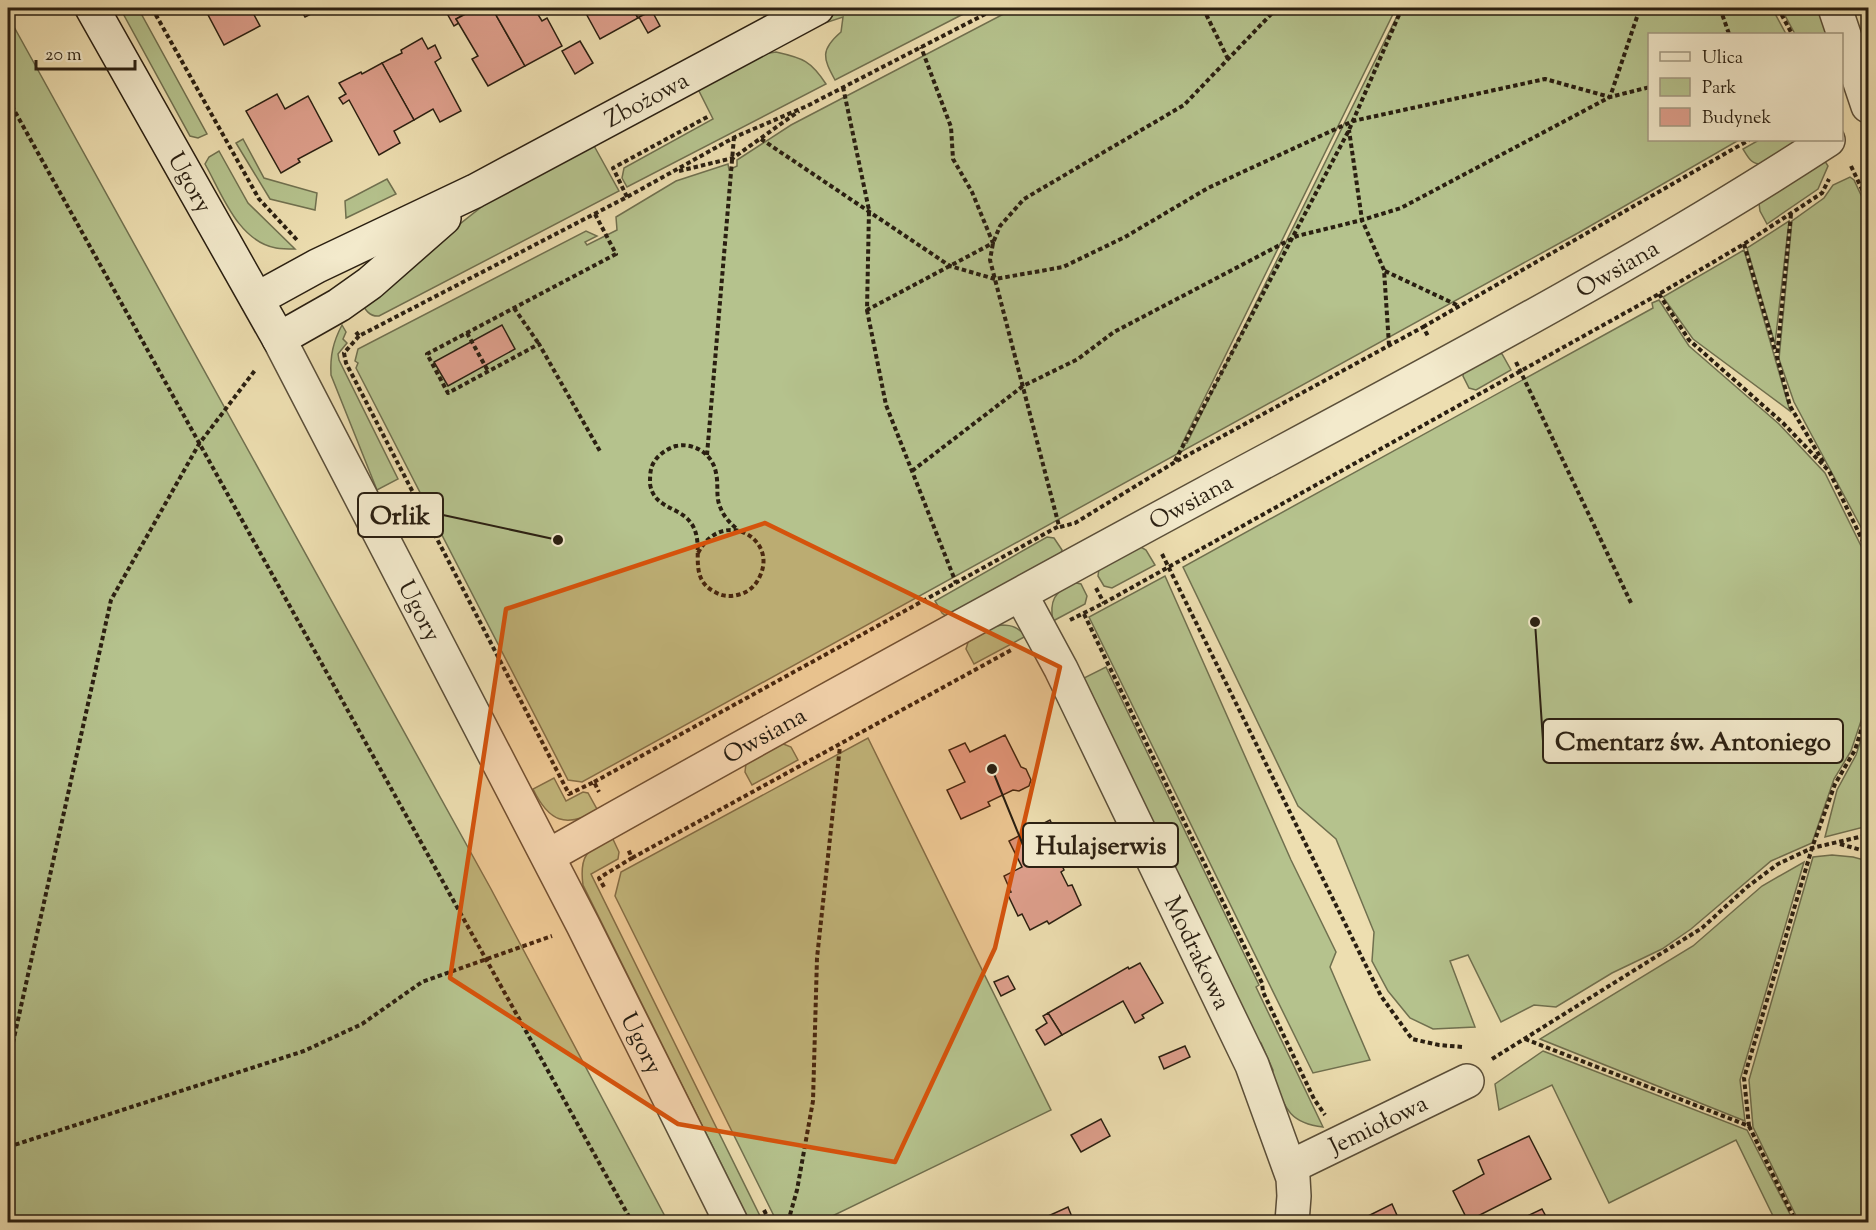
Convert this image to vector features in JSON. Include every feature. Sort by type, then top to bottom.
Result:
[{"type":"street","name":"Ugory","points":[[92,8],[279,339],[548,856],[731,1222]]},
{"type":"street","name":"Zbożowa","points":[[257,299],[317,266],[475,191],[817,8]]},
{"type":"street","points":[[1835,8],[1869,106]]},
{"type":"street","points":[[1843,130],[1869,113]]},
{"type":"street","name":"Owsiana","points":[[548,856],[1147,525],[1500,335],[1714,212],[1826,141]]},
{"type":"street","name":"Zbożowa","points":[[279,339],[339,305],[370,283],[475,191]]},
{"type":"street","name":"Modrakowa","points":[[1021,595],[1061,669],[1252,1065],[1290,1167],[1294,1190],[1292,1222]]},
{"type":"street","name":"Jemiołowa","points":[[1290,1167],[1472,1075]]},
{"type":"path","points":[[152,8],[259,199],[291,231],[317,266]]},
{"type":"path","points":[[997,8],[807,106],[735,137],[627,198],[359,336],[344,353],[346,363],[569,794],[1059,526],[990,260],[993,243],[1000,226],[1024,199],[1184,105],[1277,8]]},
{"type":"path","points":[[1203,8],[1228,59]]},
{"type":"path","points":[[1174,462],[1349,130],[1402,8]]},
{"type":"path","points":[[1610,97],[1640,8]]},
{"type":"path","points":[[1720,8],[1729,33]]},
{"type":"path","points":[[1778,8],[1791,33]]},
{"type":"path","points":[[921,47],[951,128],[953,159],[972,192],[993,243]]},
{"type":"path","points":[[761,139],[950,266],[995,279],[1063,267],[1125,237],[1208,188],[1353,121],[1545,79],[1610,97]]},
{"type":"path","points":[[843,87],[869,210],[867,310],[886,405],[956,583]]},
{"type":"path","points":[[912,471],[1023,386],[1078,359],[1114,332],[1293,238],[1401,208],[1610,97],[1648,88]]},
{"type":"path","points":[[8,99],[632,1222]]},
{"type":"path","points":[[674,172],[733,158],[807,106]]},
{"type":"path","points":[[627,198],[613,168],[709,116]]},
{"type":"path","points":[[1349,130],[1362,220],[1384,270],[1389,345]]},
{"type":"path","points":[[707,455],[735,137]]},
{"type":"path","points":[[1423,327],[1747,141]]},
{"type":"path","points":[[1851,166],[1869,202]]},
{"type":"path","points":[[604,888],[599,878],[633,858],[1024,643],[1043,636],[1060,624],[1084,614],[1659,294],[1744,244],[1822,193],[1829,180],[1835,176]]},
{"type":"path","points":[[1777,357],[1791,213]]},
{"type":"path","points":[[540,344],[448,393],[427,354],[615,254],[595,214]]},
{"type":"path","points":[[867,310],[993,243]]},
{"type":"path","points":[[1744,244],[1790,406],[1829,471],[1869,552]]},
{"type":"path","points":[[1384,270],[1459,306]]},
{"type":"path","points":[[1659,294],[1689,340],[1783,423],[1829,471]]},
{"type":"path","points":[[339,305],[359,336]]},
{"type":"path","points":[[514,308],[540,344],[602,453]]},
{"type":"path","points":[[467,333],[489,371]]},
{"type":"path","points":[[1500,335],[1521,371],[1632,605]]},
{"type":"path","points":[[8,1065],[111,600],[199,444],[279,339]]},
{"type":"path","points":[[677,446],[688,446],[707,455],[714,464],[717,475],[717,497],[721,510],[738,530],[757,542],[762,553],[764,564],[755,585],[747,592],[736,596],[724,596],[705,585],[699,576],[696,564],[698,553],[696,535],[691,523],[663,505],[655,497],[651,487],[652,465],[658,456],[667,450],[677,446]]},
{"type":"path","points":[[1147,525],[1381,996],[1412,1039],[1439,1045],[1466,1047],[1472,1075],[1702,928],[1747,887],[1778,864],[1812,848],[1869,835]]},
{"type":"path","points":[[698,553],[709,537],[718,531],[738,530]]},
{"type":"path","points":[[1860,535],[1869,533]]},
{"type":"path","points":[[1084,614],[1262,983],[1263,992],[1314,1099],[1327,1116],[1339,1143]]},
{"type":"path","points":[[1796,1222],[1749,1126],[1744,1078],[1812,848],[1835,784],[1855,750],[1869,708]]},
{"type":"path","points":[[788,1222],[797,1190],[813,1101],[817,958],[840,745]]},
{"type":"path","points":[[594,782],[633,858]]},
{"type":"path","points":[[1837,843],[1869,852]]},
{"type":"path","points":[[8,1147],[304,1051],[362,1024],[422,982],[583,925]]},
{"type":"path","points":[[1525,1039],[1749,1126]]},
{"type":"path","points":[[760,1202],[770,1222]]},
{"type":"highlighted area","points":[[765,523],[1060,667],[995,948],[895,1162],[678,1124],[450,978],[506,609]]},
{"type":"green space","points":[[120,8],[138,8],[207,134],[198,138],[190,136]]},
{"type":"green space","points":[[847,8],[975,8],[835,80],[828,66],[826,54],[834,38],[841,32],[843,17],[797,32]]},
{"type":"green space","points":[[1015,8],[1396,8],[1182,444],[1187,443],[1401,8],[1772,8],[1785,33],[1648,33],[1648,141],[1737,141],[1578,233],[582,782],[568,780],[356,368],[358,349],[586,231],[597,236],[585,242],[587,245],[617,230],[616,217],[676,181],[728,164],[729,170],[737,166],[737,160],[791,125]]},
{"type":"green space","points":[[1781,8],[1820,8],[1830,33],[1794,33]]},
{"type":"green space","points":[[8,16],[491,889],[668,1222],[8,1222]]},
{"type":"green space","points":[[776,52],[793,56],[811,65],[826,84],[627,187],[622,178],[624,168],[713,119],[697,87],[757,55]]},
{"type":"green space","points":[[243,139],[264,178],[317,193],[315,210],[270,199],[236,143]]},
{"type":"green space","points":[[1757,141],[1799,141],[1764,164],[1751,161],[1743,149]]},
{"type":"green space","points":[[593,144],[619,191],[379,316],[370,314],[366,310],[361,302],[484,205]]},
{"type":"green space","points":[[219,151],[248,203],[295,249],[276,248],[263,244],[241,226],[205,164],[209,157]]},
{"type":"green space","points":[[1823,158],[1828,166],[1818,189],[1767,224],[1760,211],[1759,203]]},
{"type":"green space","points":[[1850,177],[1854,180],[1868,210],[1868,530],[1863,531],[1794,402],[1779,359],[1792,221],[1824,198],[1833,185]]},
{"type":"green space","points":[[387,179],[396,194],[346,218],[345,201]]},
{"type":"green space","points":[[1789,221],[1775,344],[1747,248]]},
{"type":"green space","points":[[1744,250],[1790,411],[1693,339],[1663,297]]},
{"type":"green space","points":[[1659,300],[1689,346],[1779,424],[1825,473],[1868,560],[1868,700],[1851,751],[1834,779],[1812,843],[1771,861],[1691,929],[1662,949],[1612,973],[1556,1007],[1534,1005],[1501,1022],[1468,955],[1450,961],[1475,1027],[1433,1029],[1410,1018],[1388,991],[1372,961],[1374,932],[1336,839],[1298,806],[1183,567],[1653,308],[1652,303]]},
{"type":"green space","points":[[342,325],[346,332],[343,339],[347,343],[338,354],[339,360],[398,479],[377,490],[331,375],[333,349]]},
{"type":"green space","points":[[1495,352],[1502,354],[1511,370],[1476,390],[1469,388],[1463,376],[1464,369]]},
{"type":"green space","points":[[1047,537],[1054,538],[1062,550],[1060,557],[947,617],[942,613],[935,601]]},
{"type":"green space","points":[[1139,546],[1146,550],[1155,565],[1112,588],[1104,586],[1098,576],[1099,568]]},
{"type":"green space","points":[[1165,576],[1291,860],[1336,952],[1330,967],[1370,1060],[1313,1073],[1089,617]]},
{"type":"green space","points":[[1072,582],[1081,584],[1087,596],[1085,604],[1053,621],[1052,608],[1057,593]]},
{"type":"green space","points":[[1002,625],[1015,628],[1026,636],[974,664],[966,649],[969,639],[992,627]]},
{"type":"green space","points":[[1106,667],[1259,985],[1256,987],[1323,1127],[1301,1121],[1288,1110],[1284,1103],[1261,1043],[1257,1040],[1084,678]]},
{"type":"green space","points":[[1868,718],[1868,826],[1825,837],[1837,790],[1856,755]]},
{"type":"green space","points":[[868,738],[1051,1110],[820,1222],[777,1222],[615,896],[621,872]]},
{"type":"green space","points":[[781,743],[791,747],[798,760],[752,785],[745,772],[746,763]]},
{"type":"green space","points":[[554,778],[566,801],[583,792],[588,793],[598,811],[567,820],[552,815],[545,809],[533,789]]},
{"type":"green space","points":[[611,835],[619,852],[618,859],[591,874],[763,1222],[750,1222],[583,885],[584,860],[596,845]]},
{"type":"green space","points":[[1832,855],[1868,861],[1868,1222],[1799,1222],[1753,1127],[1749,1080],[1813,857]]},
{"type":"green space","points":[[1804,862],[1740,1080],[1745,1121],[1540,1039],[1693,946],[1762,886]]},
{"type":"green space","points":[[1543,1051],[1747,1130],[1794,1222],[1776,1222],[1736,1140],[1609,1203],[1552,1085],[1499,1110],[1495,1084]]},
{"type":"building","points":[[207,8],[253,8],[252,11],[260,26],[224,45],[206,11]]},
{"type":"building","points":[[300,8],[323,8],[305,17]]},
{"type":"building","points":[[444,8],[467,8],[470,11],[456,19],[459,23],[454,26]]},
{"type":"building","points":[[477,8],[492,8],[525,66],[488,86],[472,59],[478,56],[456,19]]},
{"type":"building","points":[[492,8],[534,8],[542,21],[547,18],[562,46],[525,66]]},
{"type":"building","points":[[583,8],[632,8],[638,18],[600,39]]},
{"type":"building","points":[[632,8],[657,8],[638,18]]},
{"type":"building","points":[[652,11],[660,26],[648,33],[639,17]]},
{"type":"building","points":[[422,38],[428,49],[435,45],[441,58],[435,62],[461,111],[440,122],[433,109],[414,120],[382,63],[402,53],[401,50]]},
{"type":"building","points":[[580,41],[593,63],[575,74],[562,51]]},
{"type":"building","points":[[382,63],[414,120],[394,131],[400,143],[379,155],[349,100],[343,104],[339,98],[346,94],[339,83]]},
{"type":"building","points":[[277,94],[285,109],[308,96],[332,141],[298,159],[300,162],[281,173],[246,111]]},
{"type":"building","points":[[502,325],[515,349],[448,386],[434,362]]},
{"type":"building","points":[[1005,735],[1021,767],[1026,769],[1031,780],[1029,786],[1019,791],[1013,790],[988,802],[990,806],[961,819],[947,790],[965,782],[949,750],[965,743],[970,752]]},
{"type":"building","points":[[1050,820],[1067,855],[1059,858],[1064,870],[1061,872],[1068,886],[1072,885],[1081,905],[1049,924],[1047,921],[1030,930],[1022,914],[1018,916],[1007,893],[1011,892],[1004,876],[1022,867],[1009,841]]},
{"type":"building","points":[[1140,963],[1163,1003],[1142,1015],[1144,1018],[1135,1023],[1123,1001],[1062,1035],[1048,1013],[1128,967],[1129,969]]},
{"type":"building","points":[[1008,976],[1015,989],[1001,996],[994,982]]},
{"type":"building","points":[[1048,1013],[1062,1035],[1045,1045],[1036,1030],[1047,1023],[1043,1016]]},
{"type":"building","points":[[1185,1046],[1190,1057],[1164,1069],[1159,1057]]},
{"type":"building","points":[[1101,1119],[1110,1136],[1081,1152],[1071,1135]]},
{"type":"building","points":[[1529,1136],[1551,1179],[1468,1221],[1453,1191],[1484,1174],[1478,1160]]},
{"type":"building","points":[[1392,1204],[1400,1222],[1356,1222]]},
{"type":"building","points":[[1068,1207],[1074,1222],[1035,1222]]},
{"type":"building","points":[[1542,1209],[1549,1222],[1526,1222],[1523,1218]]},
{"type":"place","name":"Orlik","points":[[558,540]]},
{"type":"place","name":"Cmentarz św. Antoniego","points":[[1535,622]]},
{"type":"place","name":"Hulajserwis","points":[[992,769]]}]
